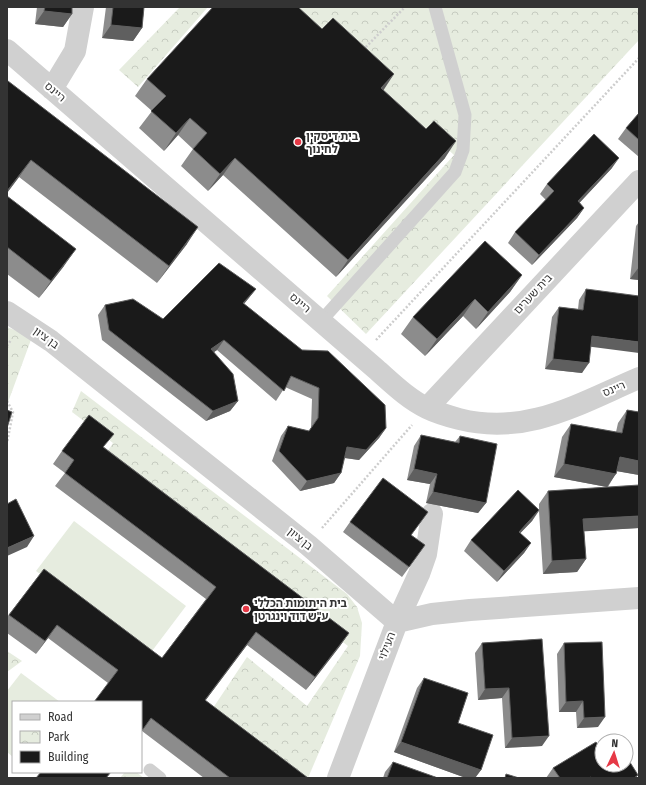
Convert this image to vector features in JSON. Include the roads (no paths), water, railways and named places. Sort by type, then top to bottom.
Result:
[{"type":"street","points":[[52,89],[75,51],[83,7]]},
{"type":"street","name":"ריינס","points":[[7,50],[321,322],[403,391],[427,408],[448,416],[476,423],[497,425],[526,422],[552,415],[639,378]]},
{"type":"street","name":"בית שערים","points":[[427,408],[639,181]]},
{"type":"street","name":"בן ציון","points":[[7,312],[51,340],[308,545],[396,622]]},
{"type":"street","name":"העילוי","points":[[338,778],[396,622],[411,593],[424,560],[432,514]]},
{"type":"street","points":[[396,622],[432,614],[470,610],[639,598]]},
{"type":"lane","points":[[321,322],[455,172],[463,150],[465,115],[435,7]]},
{"type":"place","name":"בית דיסקין לחינוך","points":[[298,142]]},
{"type":"place","name":"בית היתומות הכללי ע\"ש דוד וינגרטן","points":[[246,609]]}]
